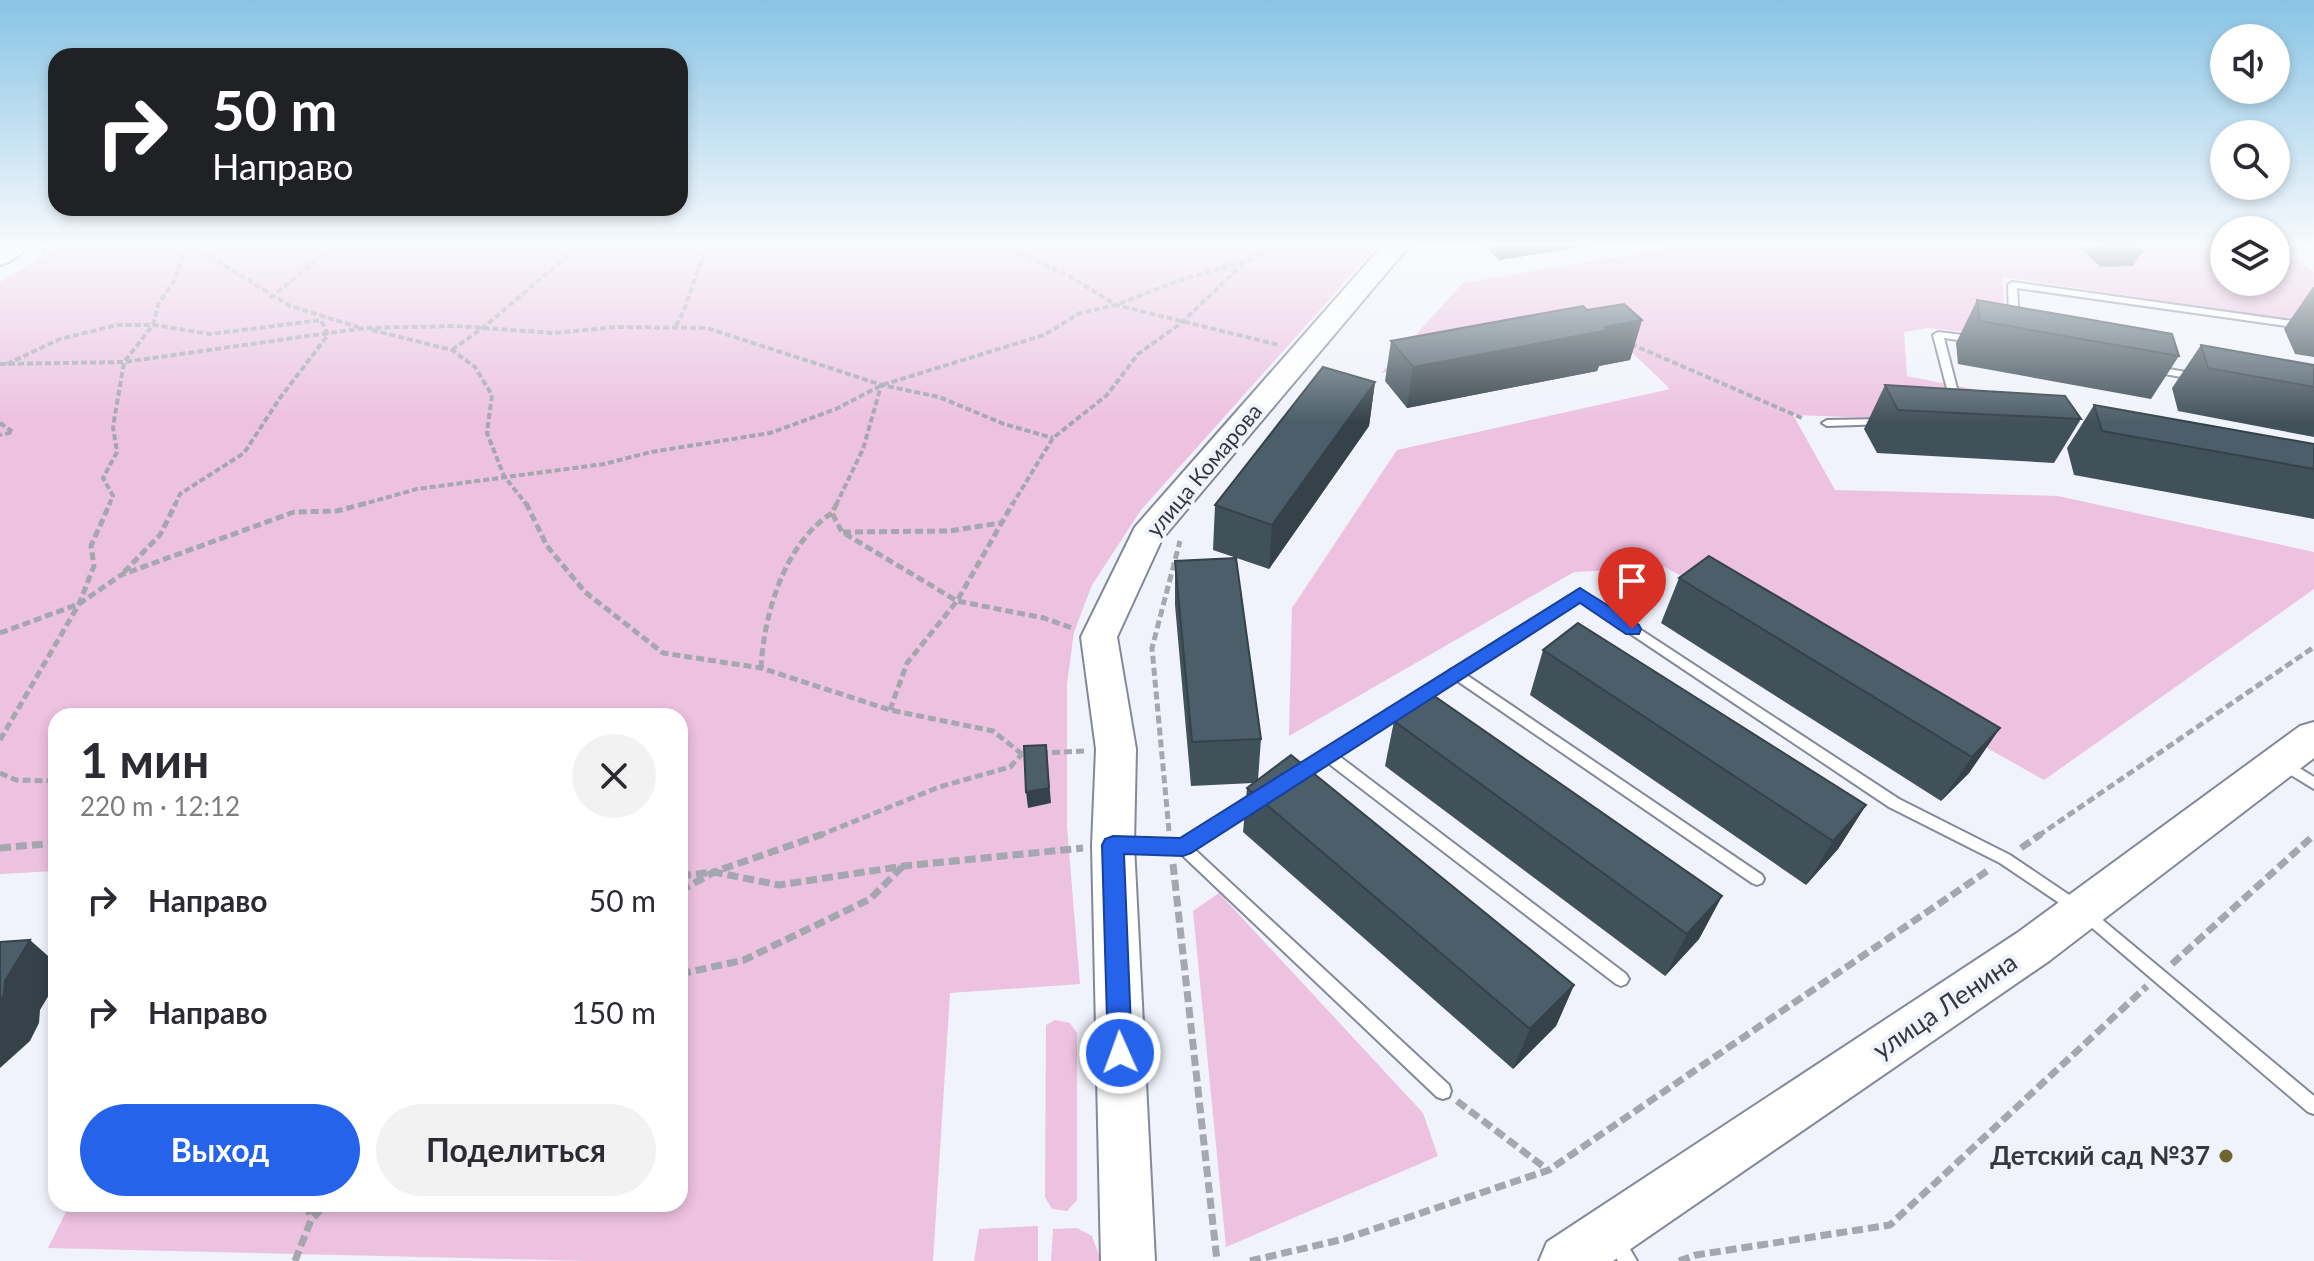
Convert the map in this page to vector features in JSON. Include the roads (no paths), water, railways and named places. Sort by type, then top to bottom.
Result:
[{"type":"street","name":"улица Комарова","points":[[1113,845],[1116,749],[1099,637],[1147,535],[1346,305]]},
{"type":"street","name":"улица Ленина","points":[[1566,1261],[1620,1247],[2082,911],[2303,761]]},
{"type":"street","points":[[1113,845],[1128,1261]]},
{"type":"lane","points":[[2013,305],[2014,329]]},
{"type":"lane","points":[[2155,305],[2314,327]]},
{"type":"lane","points":[[1960,420],[1938,335],[1984,340]]},
{"type":"lane","points":[[2141,367],[2204,378]]},
{"type":"lane","points":[[1827,423],[1902,421]]},
{"type":"lane","points":[[1289,781],[1580,594],[1894,803],[2005,859],[2082,911],[2314,1106]]},
{"type":"lane","points":[[1454,673],[1757,879]]},
{"type":"lane","points":[[1329,756],[1621,979]]},
{"type":"lane","points":[[1113,845],[1177,847],[1276,789]]},
{"type":"lane","points":[[1177,847],[1443,1091]]},
{"type":"place","name":"Детский сад №37","points":[[2226,1156]]}]
